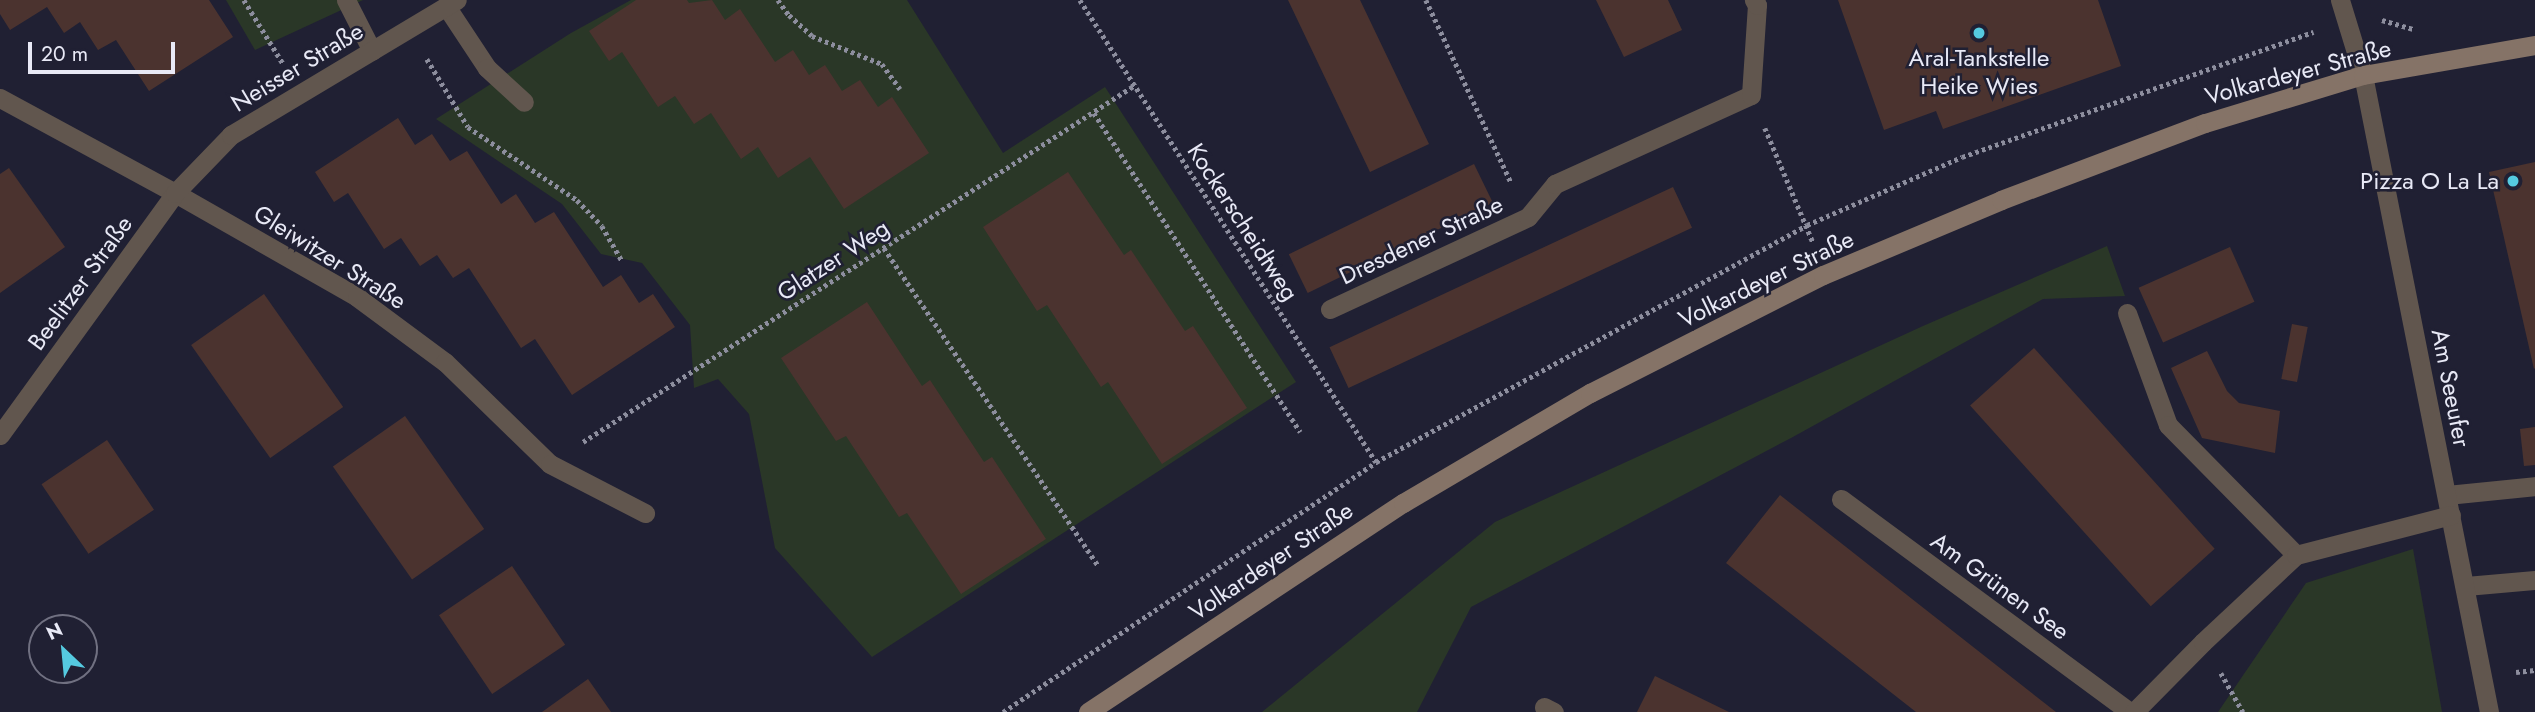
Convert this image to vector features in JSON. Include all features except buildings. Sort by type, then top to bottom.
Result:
[{"type":"main road","name":"Volkardeyer Straße","points":[[1088,712],[1403,503],[1590,393],[1824,275],[2001,200],[2205,122],[2363,75],[2535,45]]},
{"type":"street","points":[[346,0],[372,51]]},
{"type":"street","points":[[1751,95],[1757,5],[1754,0]]},
{"type":"street","name":"Am Seeufer","points":[[2340,0],[2363,75],[2489,712]]},
{"type":"street","name":"Neisser Straße","points":[[175,192],[231,135],[452,3]]},
{"type":"street","points":[[452,3],[487,68],[524,102]]},
{"type":"street","name":"Dresdener Straße","points":[[1330,309],[1528,217],[1555,184],[1751,95]]},
{"type":"street","name":"Gleiwitzer Straße","points":[[0,98],[175,192],[357,297],[445,362],[550,464],[645,513]]},
{"type":"street","name":"Beelitzer Straße","points":[[0,435],[175,192]]},
{"type":"street","points":[[2127,313],[2168,425],[2296,555]]},
{"type":"street","points":[[2447,495],[2535,486]]},
{"type":"street","name":"Am Grünen See","points":[[1841,499],[2132,712],[2296,555],[2451,515]]},
{"type":"street","points":[[2466,586],[2535,580]]},
{"type":"path","points":[[244,0],[300,92]]},
{"type":"path","points":[[778,0],[789,15],[812,36],[882,64],[901,89]]},
{"type":"path","name":"Kockerscheidtweg","points":[[1080,0],[1376,462]]},
{"type":"path","points":[[1426,0],[1528,217]]},
{"type":"path","points":[[408,29],[468,127],[577,200],[602,226],[622,260]]},
{"type":"path","name":"Glatzer Weg","points":[[550,464],[1135,85]]},
{"type":"path","points":[[1751,95],[1807,225],[1824,275]]},
{"type":"path","points":[[1094,113],[1300,432]]},
{"type":"path","points":[[884,248],[1098,565]]},
{"type":"green space","points":[[226,0],[363,0],[255,50]]},
{"type":"green space","points":[[631,0],[907,0],[1003,153],[1105,87],[1296,382],[872,657],[775,548],[749,414],[718,379],[694,388],[690,325],[642,263],[601,254],[562,204],[436,119],[571,33]]},
{"type":"green space","points":[[2107,246],[2125,296],[2043,299],[1791,438],[1471,607],[1417,712],[1262,712],[1495,522],[1923,326]]},
{"type":"green space","points":[[2413,549],[2442,712],[2218,712],[2306,583]]},
{"type":"place","name":"Aral-Tankstelle Heike Wies","points":[[1979,33]]},
{"type":"place","name":"Pizza O La La","points":[[2513,181]]}]
